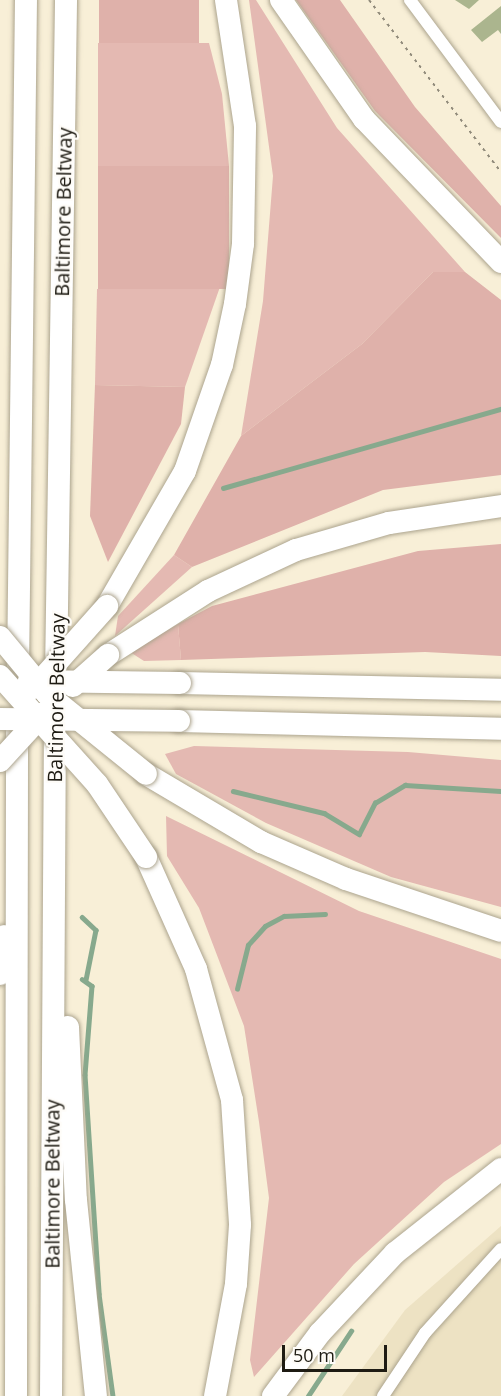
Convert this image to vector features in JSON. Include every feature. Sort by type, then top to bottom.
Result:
[{"type":"highway","name":"Baltimore Beltway","points":[[16,1396],[15,836],[26,0]]},
{"type":"highway","name":"Baltimore Beltway","points":[[51,1396],[55,721],[66,0]]},
{"type":"highway","points":[[0,719],[107,606],[130,574],[185,471],[222,365],[235,304],[243,244],[245,126],[226,0]]},
{"type":"highway","points":[[281,0],[364,119],[501,262]]},
{"type":"highway","points":[[0,761],[108,655],[208,591],[296,550],[390,523],[501,506]]},
{"type":"highway","points":[[0,637],[47,694],[146,774],[261,842],[346,879],[501,931]]},
{"type":"highway","points":[[0,676],[97,784],[146,857],[196,969],[232,1100],[239,1237],[236,1284],[215,1396]]},
{"type":"highway","points":[[0,681],[501,690]]},
{"type":"highway","points":[[0,719],[501,729]]},
{"type":"highway","points":[[55,721],[69,1106],[96,1396]]},
{"type":"highway","points":[[0,974],[15,836]]},
{"type":"highway","points":[[273,1396],[320,1333],[395,1253],[501,1169]]},
{"type":"street","points":[[410,0],[501,122]]},
{"type":"street","points":[[383,1396],[425,1332],[501,1248]]},
{"type":"path","points":[[369,0],[501,172]]},
{"type":"shaded area","points":[[99,0],[199,0],[199,43],[99,43]]},
{"type":"shaded area","points":[[249,0],[256,0],[337,128],[465,272],[433,272],[362,344],[241,436],[263,301],[273,176]]},
{"type":"shaded area","points":[[296,0],[340,0],[415,107],[501,206],[501,238],[375,111]]},
{"type":"shaded area","points":[[98,43],[209,43],[222,94],[229,166],[98,166]]},
{"type":"shaded area","points":[[98,166],[229,166],[229,289],[98,289]]},
{"type":"shaded area","points":[[433,272],[465,272],[501,300],[501,475],[383,490],[192,567],[174,555],[241,436],[362,344]]},
{"type":"shaded area","points":[[221,284],[185,387],[95,385],[97,289]]},
{"type":"shaded area","points":[[95,385],[185,387],[181,424],[108,562],[90,516]]},
{"type":"shaded area","points":[[501,544],[501,656],[425,652],[181,660],[178,624],[212,606],[418,551]]},
{"type":"shaded area","points":[[174,555],[192,567],[115,636],[118,616]]},
{"type":"shaded area","points":[[178,624],[181,660],[144,661],[130,652]]},
{"type":"shaded area","points":[[194,746],[408,752],[501,760],[501,907],[391,877],[266,823],[176,774],[165,754]]},
{"type":"shaded area","points":[[166,816],[359,911],[501,959],[501,1144],[444,1182],[354,1264],[254,1377],[250,1360],[269,1198],[244,1026],[199,908],[167,856]]},
{"type":"shaded area","points":[[501,1226],[501,1396],[342,1396],[405,1310]]},
{"type":"building","points":[[455,0],[479,0],[469,9]]},
{"type":"building","points":[[501,6],[501,34],[498,30],[482,42],[471,30]]},
{"type":"waterway","points":[[223,488],[501,409]]},
{"type":"waterway","points":[[233,791],[324,813],[359,834],[375,803],[405,785],[501,791]]},
{"type":"waterway","points":[[237,989],[248,945],[265,926],[284,916],[325,914]]},
{"type":"waterway","points":[[82,917],[96,930],[86,980]]},
{"type":"waterway","points":[[82,979],[92,986],[85,1075],[99,1294],[113,1396]]},
{"type":"waterway","points":[[308,1396],[351,1331]]}]
